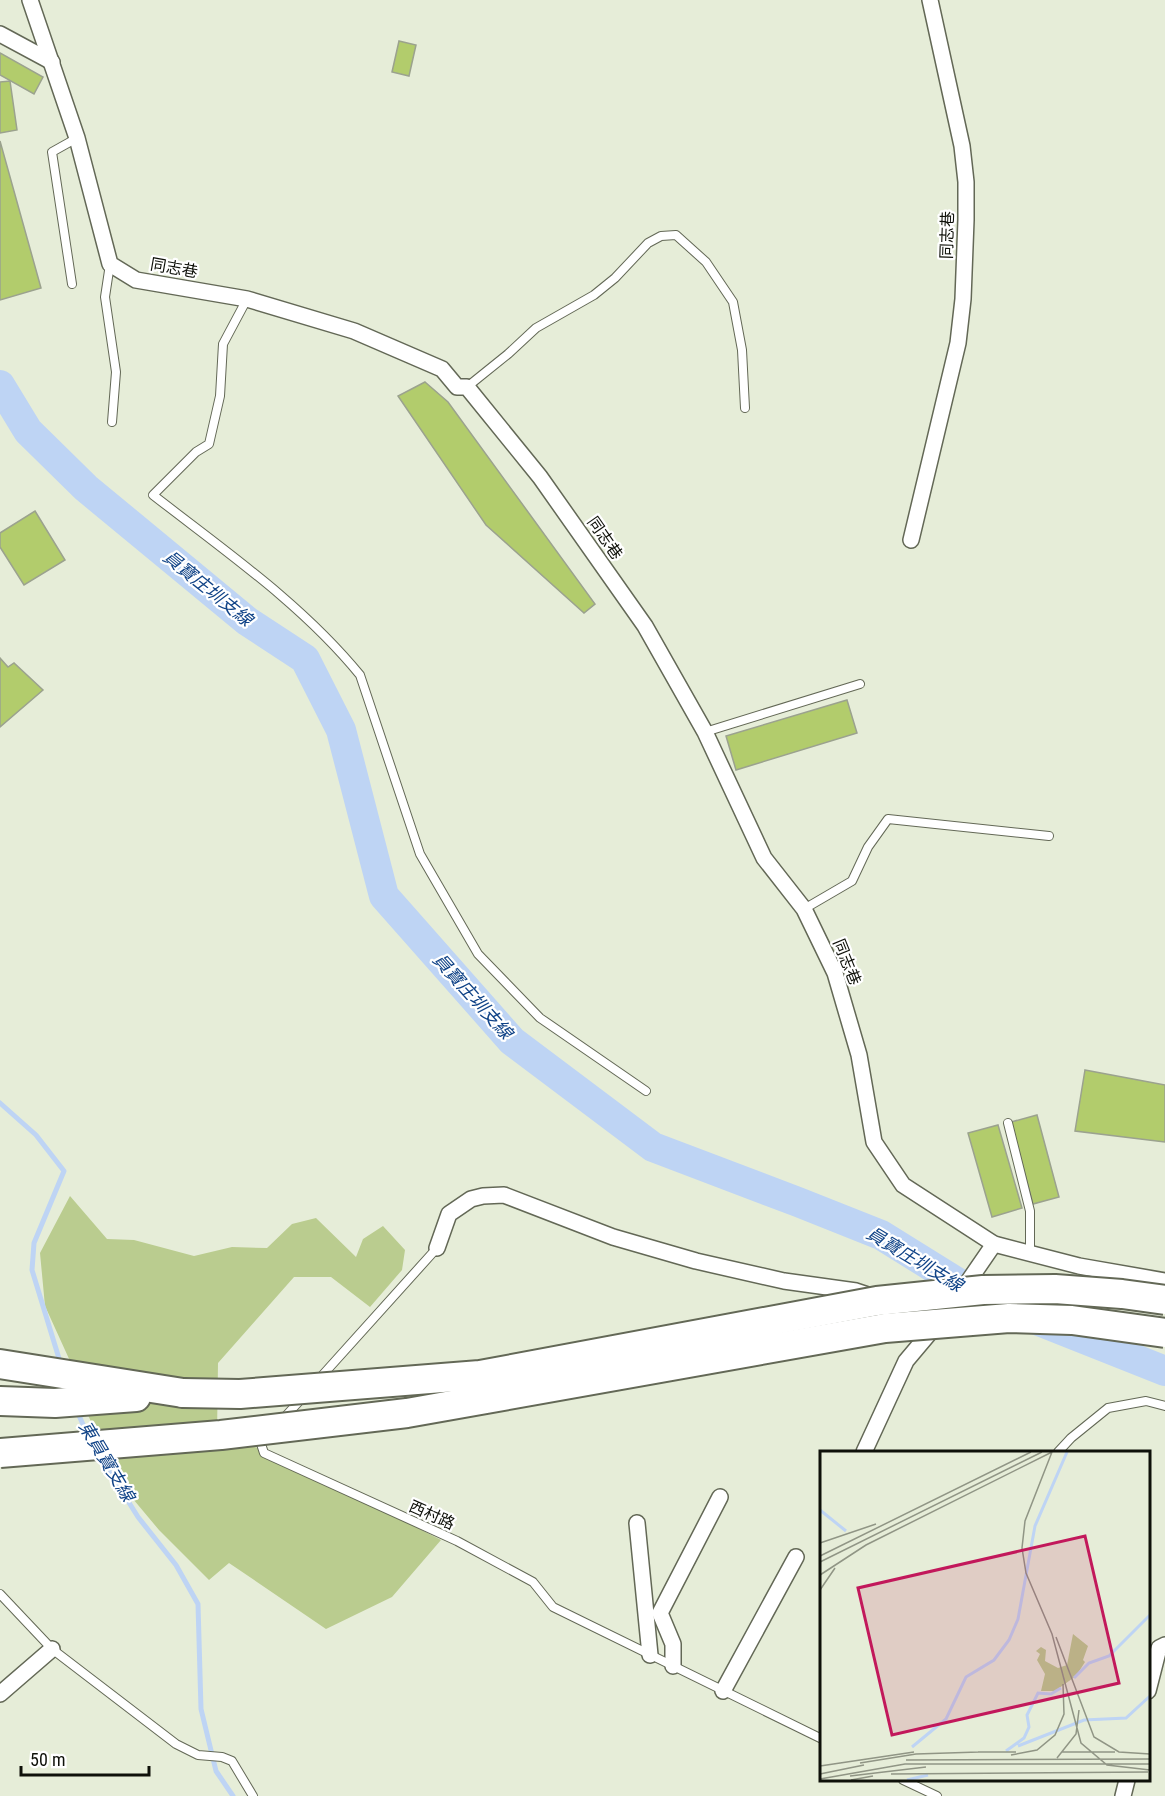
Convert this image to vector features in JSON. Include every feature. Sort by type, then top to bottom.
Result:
[{"type":"highway","points":[[0,1401],[55,1403],[183,1393],[240,1394],[480,1375],[877,1301],[983,1290],[1066,1290],[1165,1300]]},
{"type":"highway","points":[[0,1453],[221,1435],[407,1413],[885,1328],[1009,1318],[1072,1320],[1165,1333]]},
{"type":"highway","points":[[0,1364],[183,1393]]},
{"type":"street","points":[[30,0],[77,138],[110,264]]},
{"type":"street","name":"同志巷","points":[[910,540],[958,343],[963,299],[966,182],[963,146],[930,0]]},
{"type":"street","points":[[0,34],[52,62]]},
{"type":"street","name":"同志巷","points":[[110,264],[135,280],[247,299],[354,331],[442,369],[457,387],[467,387],[540,477],[645,626],[705,732],[764,858],[804,909],[835,973],[859,1055],[874,1142],[903,1185],[994,1244],[1079,1266],[1165,1281]]},
{"type":"street","points":[[437,1248],[449,1214],[471,1199],[504,1195],[613,1237],[696,1261],[784,1281],[856,1291],[944,1316]]},
{"type":"street","points":[[864,1451],[906,1361],[944,1316],[994,1244]]},
{"type":"street","points":[[673,1666],[673,1644],[660,1613],[720,1497]]},
{"type":"street","points":[[638,1523],[650,1654]]},
{"type":"street","points":[[723,1691],[795,1557]]},
{"type":"street","points":[[1150,1687],[1159,1648],[1165,1646]]},
{"type":"street","points":[[0,1694],[52,1649]]},
{"type":"street","points":[[1123,1796],[1127,1781]]},
{"type":"lane","points":[[72,285],[52,152],[77,138]]},
{"type":"lane","points":[[467,387],[536,328],[594,295],[615,278],[648,243],[661,236],[676,235],[706,262],[733,302],[742,350],[745,408]]},
{"type":"lane","points":[[110,264],[105,297],[116,372],[112,422]]},
{"type":"lane","points":[[247,299],[223,344],[220,396],[209,444],[196,452],[153,495],[290,601],[360,675],[420,854],[478,954],[540,1018],[646,1091]]},
{"type":"lane","points":[[705,732],[860,684]]},
{"type":"lane","points":[[804,909],[852,881],[868,847],[888,819],[1049,836]]},
{"type":"lane","points":[[1008,1123],[1030,1211],[1030,1253]]},
{"type":"lane","name":"西村路","points":[[437,1248],[261,1444],[264,1453],[457,1541],[533,1582],[554,1607],[820,1738]]},
{"type":"lane","points":[[1059,1451],[1071,1438],[1108,1408],[1146,1401],[1165,1406]]},
{"type":"lane","points":[[0,1594],[52,1649],[176,1744],[198,1755],[222,1757],[232,1761],[253,1796]]},
{"type":"lane","points":[[907,1781],[937,1796]]},
{"type":"green space","points":[[70,1196],[107,1239],[134,1240],[194,1256],[232,1247],[267,1248],[292,1224],[316,1218],[356,1257],[363,1239],[383,1226],[405,1250],[402,1270],[370,1307],[331,1277],[294,1277],[218,1363],[217,1435],[267,1451],[441,1540],[392,1597],[326,1629],[229,1563],[209,1580],[159,1530],[123,1487],[84,1407],[75,1372],[45,1306],[40,1253]]},
{"type":"building","points":[[399,41],[416,45],[409,76],[392,72]]},
{"type":"building","points":[[0,53],[43,77],[34,94],[0,75]]},
{"type":"building","points":[[10,81],[17,130],[0,133],[0,82]]},
{"type":"building","points":[[0,141],[41,288],[0,300]]},
{"type":"building","points":[[425,382],[448,402],[595,604],[584,613],[486,525],[398,396]]},
{"type":"building","points":[[35,511],[65,560],[24,585],[0,547],[0,533]]},
{"type":"building","points":[[0,658],[8,667],[14,663],[43,690],[0,727]]},
{"type":"building","points":[[847,700],[857,733],[736,770],[726,736]]},
{"type":"building","points":[[1085,1070],[1165,1085],[1165,1142],[1075,1131]]},
{"type":"building","points":[[1037,1115],[1059,1197],[1033,1204],[1011,1122]]},
{"type":"building","points":[[998,1125],[1022,1208],[992,1217],[968,1133]]},
{"type":"waterway","name":"員寶庄圳支線","points":[[0,385],[28,431],[86,488],[247,621],[305,659],[341,730],[384,896],[512,1041],[653,1147],[881,1235],[984,1299]]},
{"type":"waterway","name":"東員寶支線","points":[[0,1103],[36,1135],[64,1171],[34,1243],[32,1270],[61,1365]]},
{"type":"waterway","name":"員寶庄圳支線","points":[[1034,1319],[1165,1371]]},
{"type":"waterway","name":"東員寶支線","points":[[77,1411],[89,1438]]},
{"type":"waterway","name":"東員寶支線","points":[[98,1453],[138,1517],[176,1565],[198,1604],[201,1709],[216,1771],[233,1796]]}]
